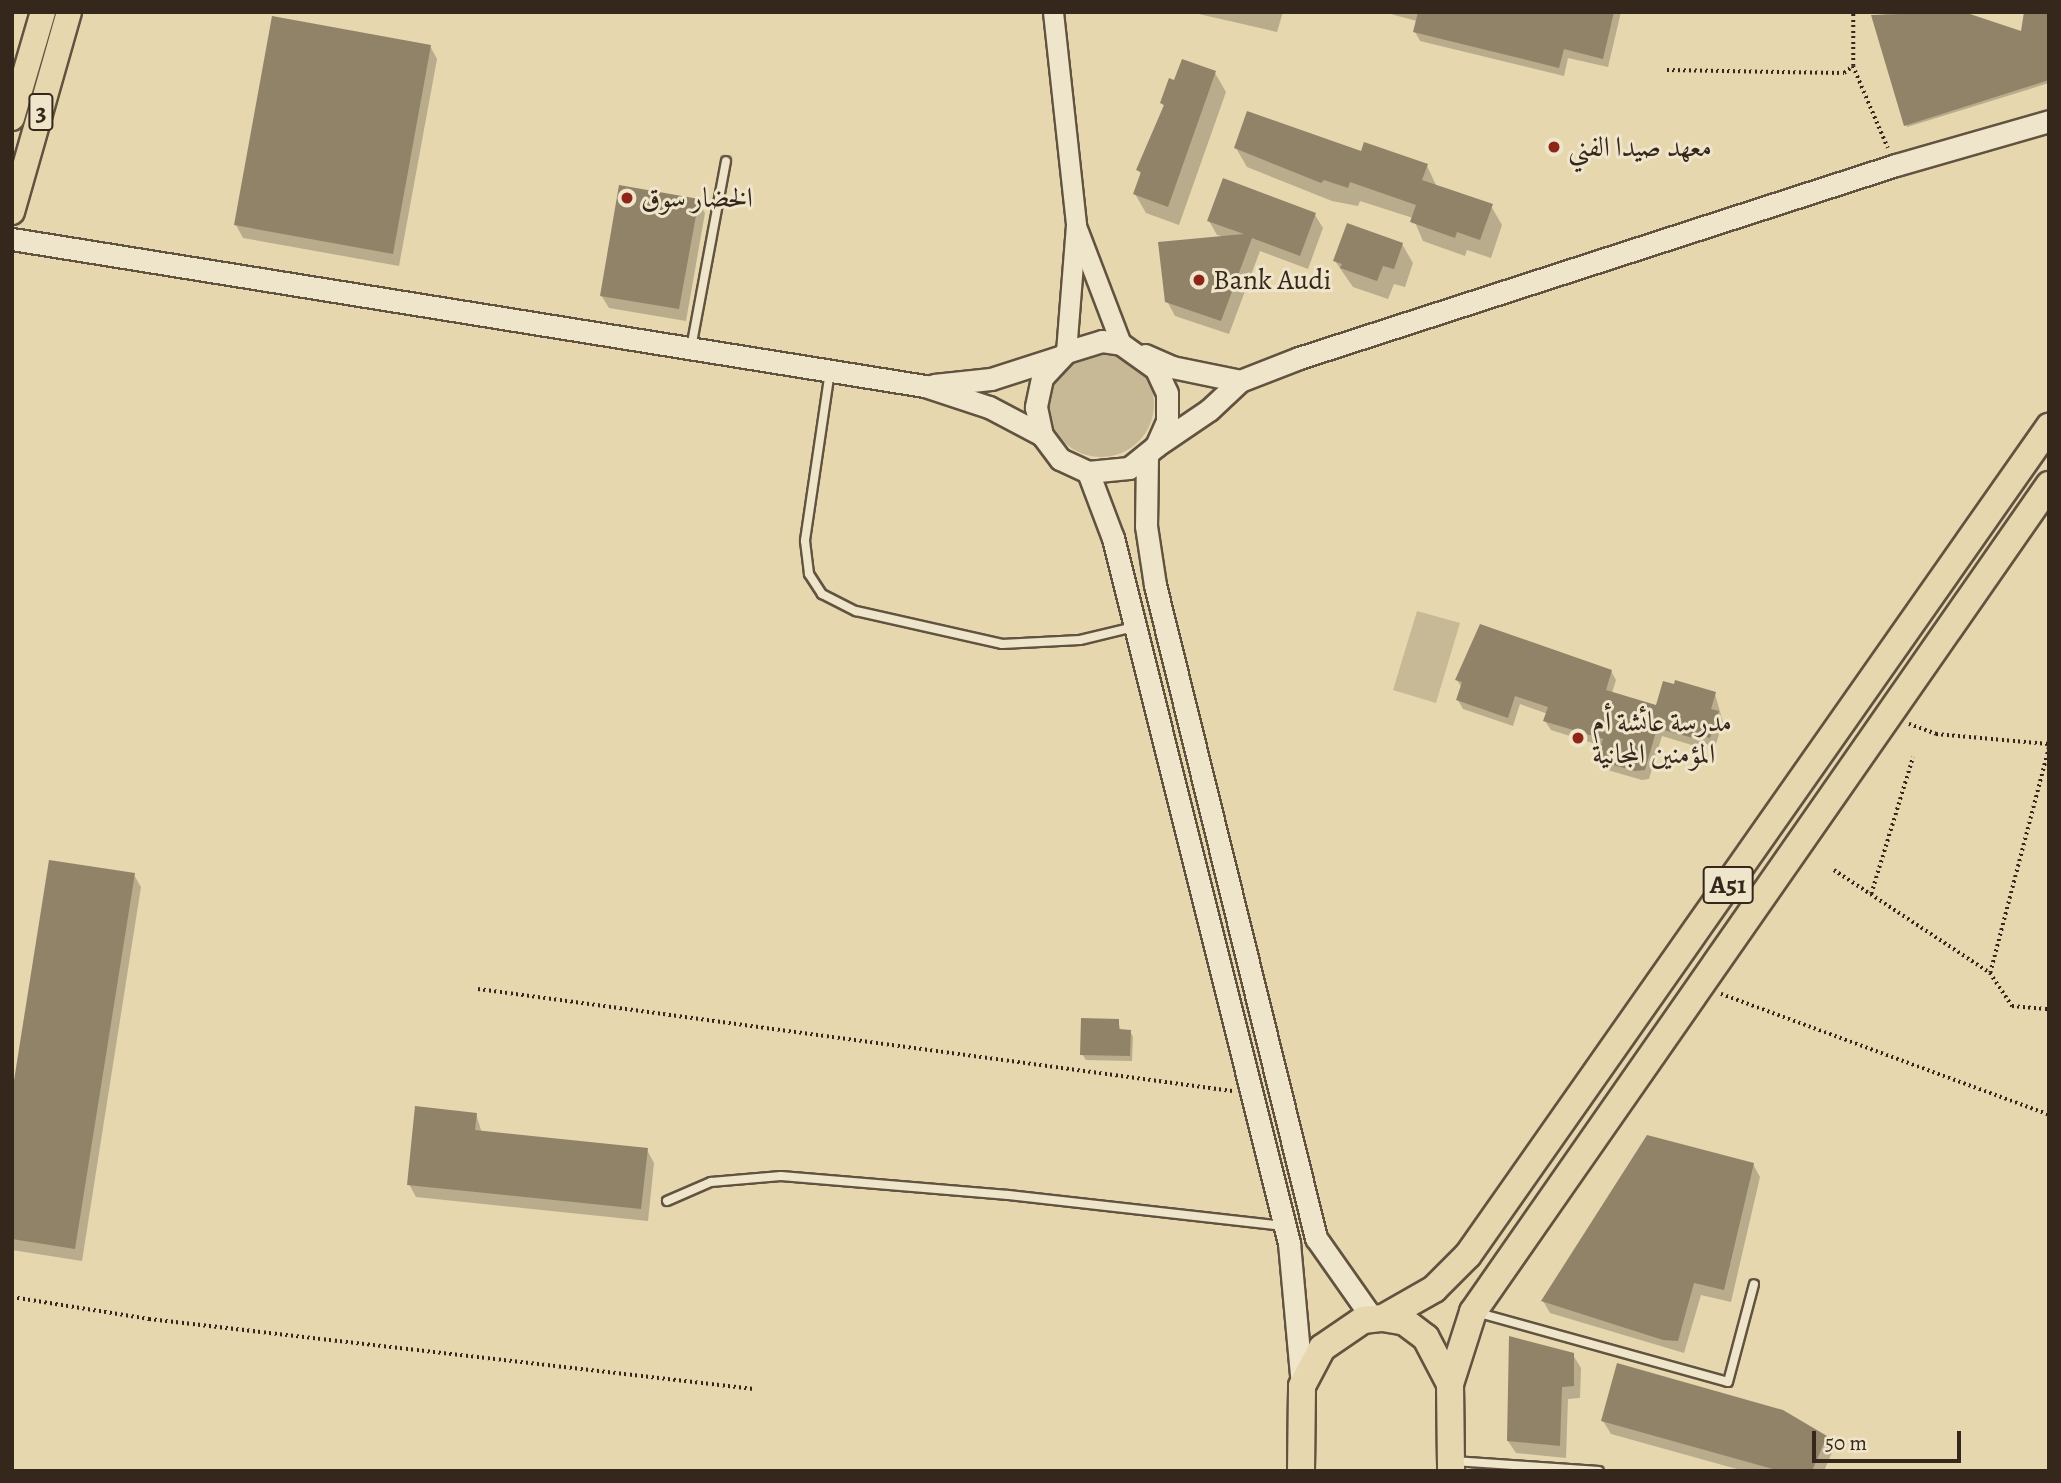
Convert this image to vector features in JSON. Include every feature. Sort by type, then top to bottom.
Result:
[{"type":"highway","name":"A51","points":[[1301,1471],[1302,1386],[1322,1348],[1343,1330],[1378,1319],[1434,1289],[1468,1255],[2049,427]]},
{"type":"highway","name":"A51","points":[[1451,1466],[1450,1384],[1472,1312],[1705,983],[2049,485]]},
{"type":"highway","name":"A51","points":[[1378,1319],[1405,1322],[1426,1338],[1450,1384]]},
{"type":"main road","name":"3","points":[[12,118],[43,12]]},
{"type":"main road","name":"3","points":[[12,212],[69,12]]},
{"type":"main road","points":[[27,66],[52,74]]},
{"type":"main road","points":[[1063,354],[1042,378],[1036,407],[1042,435],[1060,459],[1088,472],[1129,468],[1209,410],[1240,381],[1896,165],[2049,121]]},
{"type":"main road","points":[[12,239],[925,386],[989,407],[1042,435]]},
{"type":"main road","points":[[925,386],[990,379],[1093,343],[1129,347],[1171,367],[1240,381]]},
{"type":"main road","points":[[1129,347],[1156,369],[1167,393],[1167,421],[1152,451],[1146,526],[1155,584],[1315,1238],[1378,1319]]},
{"type":"main road","points":[[1088,472],[1113,538],[1285,1226],[1298,1316],[1302,1386]]},
{"type":"street","points":[[1054,12],[1076,225],[1063,354]]},
{"type":"street","points":[[1076,225],[1129,347]]},
{"type":"lane","points":[[691,348],[726,161]]},
{"type":"lane","points":[[830,371],[805,541],[809,574],[822,594],[856,611],[1002,643],[1080,640],[1135,626]]},
{"type":"lane","points":[[667,1201],[711,1182],[781,1176],[1009,1195],[1285,1226]]},
{"type":"lane","points":[[1472,1312],[1728,1382],[1754,1284]]},
{"type":"lane","points":[[1451,1466],[1599,1471]]},
{"type":"path","points":[[1853,12],[1853,66],[1896,165]]},
{"type":"path","points":[[1667,70],[1844,73],[1853,66]]},
{"type":"path","points":[[1888,716],[1936,734],[2049,745],[1990,973]]},
{"type":"path","points":[[1871,894],[1913,757]]},
{"type":"path","points":[[1834,870],[1990,973],[2012,1006],[2049,1010]]},
{"type":"path","points":[[1705,983],[1727,998],[2048,1114]]},
{"type":"path","points":[[478,989],[1251,1093]]},
{"type":"path","points":[[12,1297],[149,1319],[754,1389]]},
{"type":"shaded area","points":[[1101,351],[1121,355],[1139,366],[1150,384],[1154,404],[1150,424],[1139,442],[1121,453],[1101,457],[1081,453],[1063,442],[1052,424],[1048,404],[1052,384],[1063,366],[1081,355]]},
{"type":"shaded area","points":[[1417,611],[1460,623],[1436,703],[1393,690]]},
{"type":"building","points":[[1418,12],[1614,12],[1603,59],[1564,49],[1559,68],[1413,32]]},
{"type":"building","points":[[1964,12],[2021,31],[2024,12],[2049,12],[2049,80],[1904,126],[1871,15]]},
{"type":"building","points":[[272,16],[431,45],[393,254],[234,225]]},
{"type":"building","points":[[1182,59],[1216,71],[1168,207],[1133,194],[1141,172],[1136,170],[1164,105],[1160,103],[1169,78],[1174,80]]},
{"type":"building","points":[[1247,111],[1361,151],[1364,142],[1428,164],[1422,180],[1493,204],[1480,240],[1457,232],[1455,238],[1410,222],[1416,205],[1350,182],[1348,188],[1324,180],[1321,183],[1234,148]]},
{"type":"building","points":[[1223,178],[1316,213],[1300,256],[1252,238],[1221,321],[1165,302],[1158,242],[1244,234],[1207,221]]},
{"type":"building","points":[[619,185],[699,199],[679,309],[600,296]]},
{"type":"building","points":[[1347,223],[1403,243],[1394,269],[1383,266],[1377,281],[1340,268],[1342,264],[1333,261]]},
{"type":"building","points":[[1480,624],[1612,670],[1606,690],[1656,705],[1663,681],[1674,684],[1675,680],[1716,692],[1711,709],[1719,711],[1710,738],[1701,736],[1700,740],[1657,728],[1645,770],[1635,771],[1596,760],[1603,739],[1543,721],[1548,707],[1515,696],[1508,718],[1456,700],[1462,682],[1455,680]]},
{"type":"building","points":[[49,860],[135,873],[75,1249],[12,1239],[12,1093]]},
{"type":"building","points":[[1081,1018],[1119,1019],[1119,1029],[1131,1030],[1130,1056],[1080,1055]]},
{"type":"building","points":[[415,1106],[477,1113],[475,1130],[648,1148],[641,1209],[407,1185]]},
{"type":"building","points":[[1647,1135],[1754,1163],[1724,1290],[1694,1283],[1678,1341],[1663,1340],[1541,1301]]},
{"type":"building","points":[[1509,1336],[1574,1353],[1574,1386],[1562,1387],[1560,1446],[1507,1441]]},
{"type":"building","points":[[1617,1363],[1783,1410],[1827,1436],[1812,1471],[1780,1471],[1601,1421]]},
{"type":"place","name":"معهد صيدا الفني","points":[[1554,147]]},
{"type":"place","name":"الخضار سوق","points":[[627,198]]},
{"type":"place","name":"Bank Audi","points":[[1199,280]]},
{"type":"place","name":"مدرسة عائشة أم المؤمنين المجانية","points":[[1578,738]]}]
